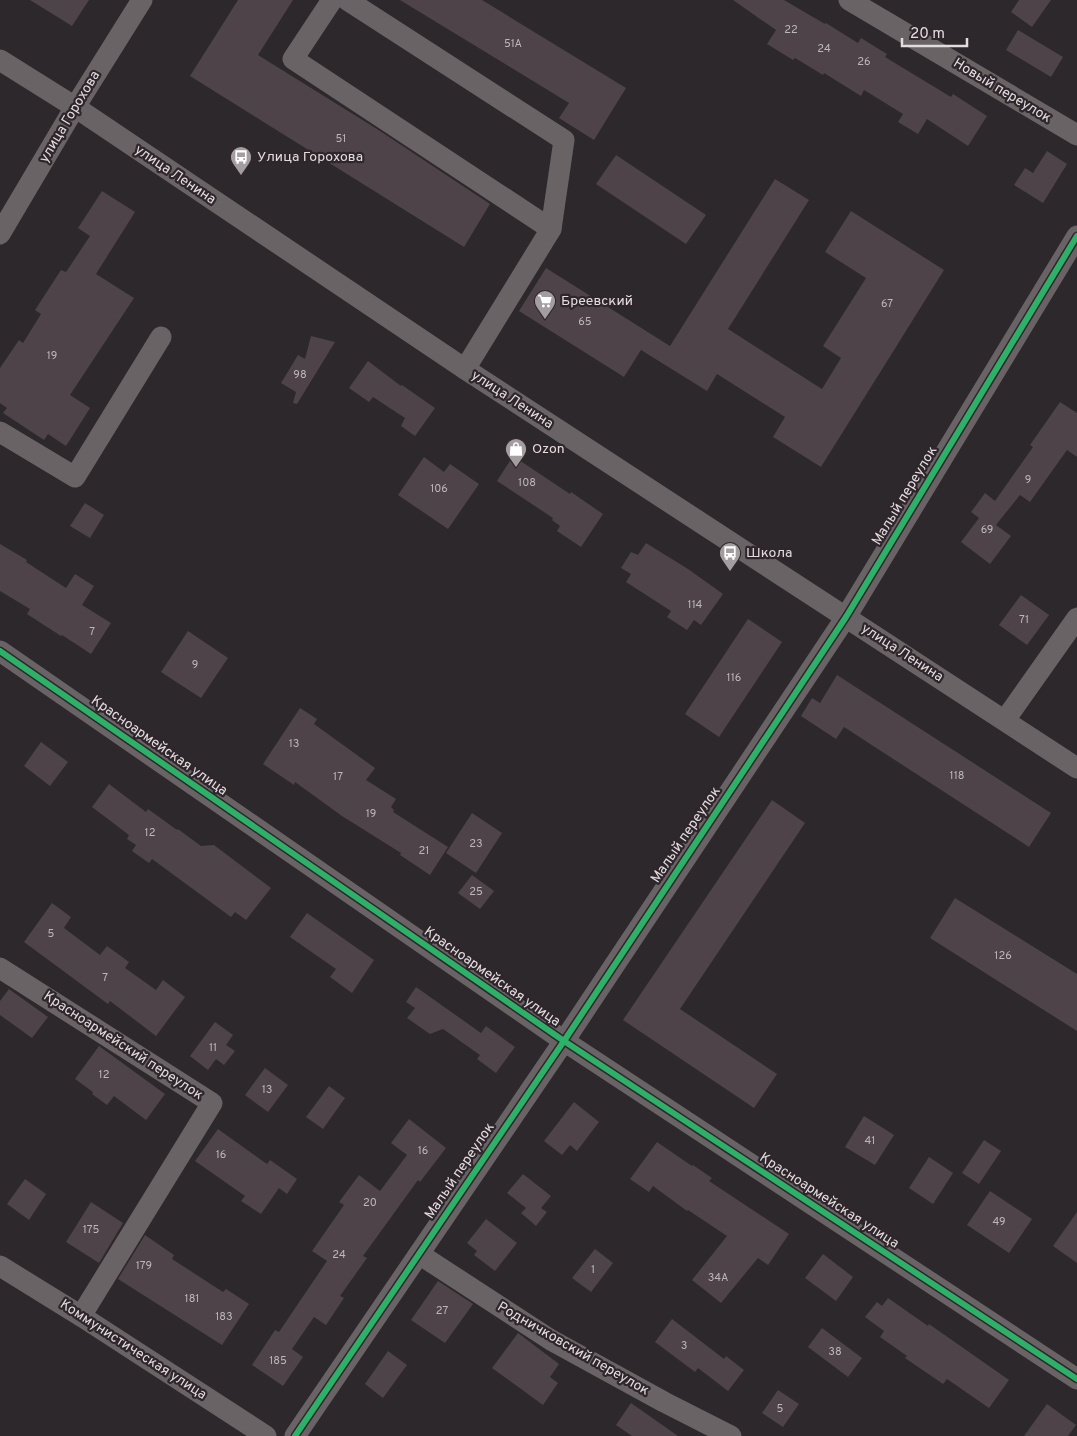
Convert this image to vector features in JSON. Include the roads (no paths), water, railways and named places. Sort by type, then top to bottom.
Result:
[{"type":"street","name":"улица Горохова","points":[[0,234],[75,107],[142,0]]},
{"type":"street","points":[[332,0],[293,59],[551,229]]},
{"type":"street","points":[[347,0],[564,140],[551,229],[465,369]]},
{"type":"street","name":"Новый переулок","points":[[849,0],[1077,135]]},
{"type":"street","name":"улица Ленина","points":[[0,60],[75,107],[465,369],[1077,768]]},
{"type":"street","name":"Малый переулок","points":[[295,1436],[564,1041],[846,617],[1077,236]]},
{"type":"street","points":[[0,432],[76,477],[161,337]]},
{"type":"street","points":[[1004,720],[1077,618]]},
{"type":"street","name":"Красноармейская улица","points":[[0,651],[564,1041],[1077,1379]]},
{"type":"street","name":"Красноармейский переулок","points":[[0,968],[212,1103],[81,1316]]},
{"type":"street","name":"Родничковский переулок","points":[[419,1254],[551,1340],[664,1402],[731,1436]]},
{"type":"street","name":"Коммунистическая улица","points":[[0,1266],[266,1436]]},
{"type":"place","name":"Улица Горохова","points":[[241,176]]},
{"type":"place","name":"Бреевский","points":[[545,320]]},
{"type":"place","name":"Ozon","points":[[516,468]]},
{"type":"place","name":"Школа","points":[[730,572]]}]
